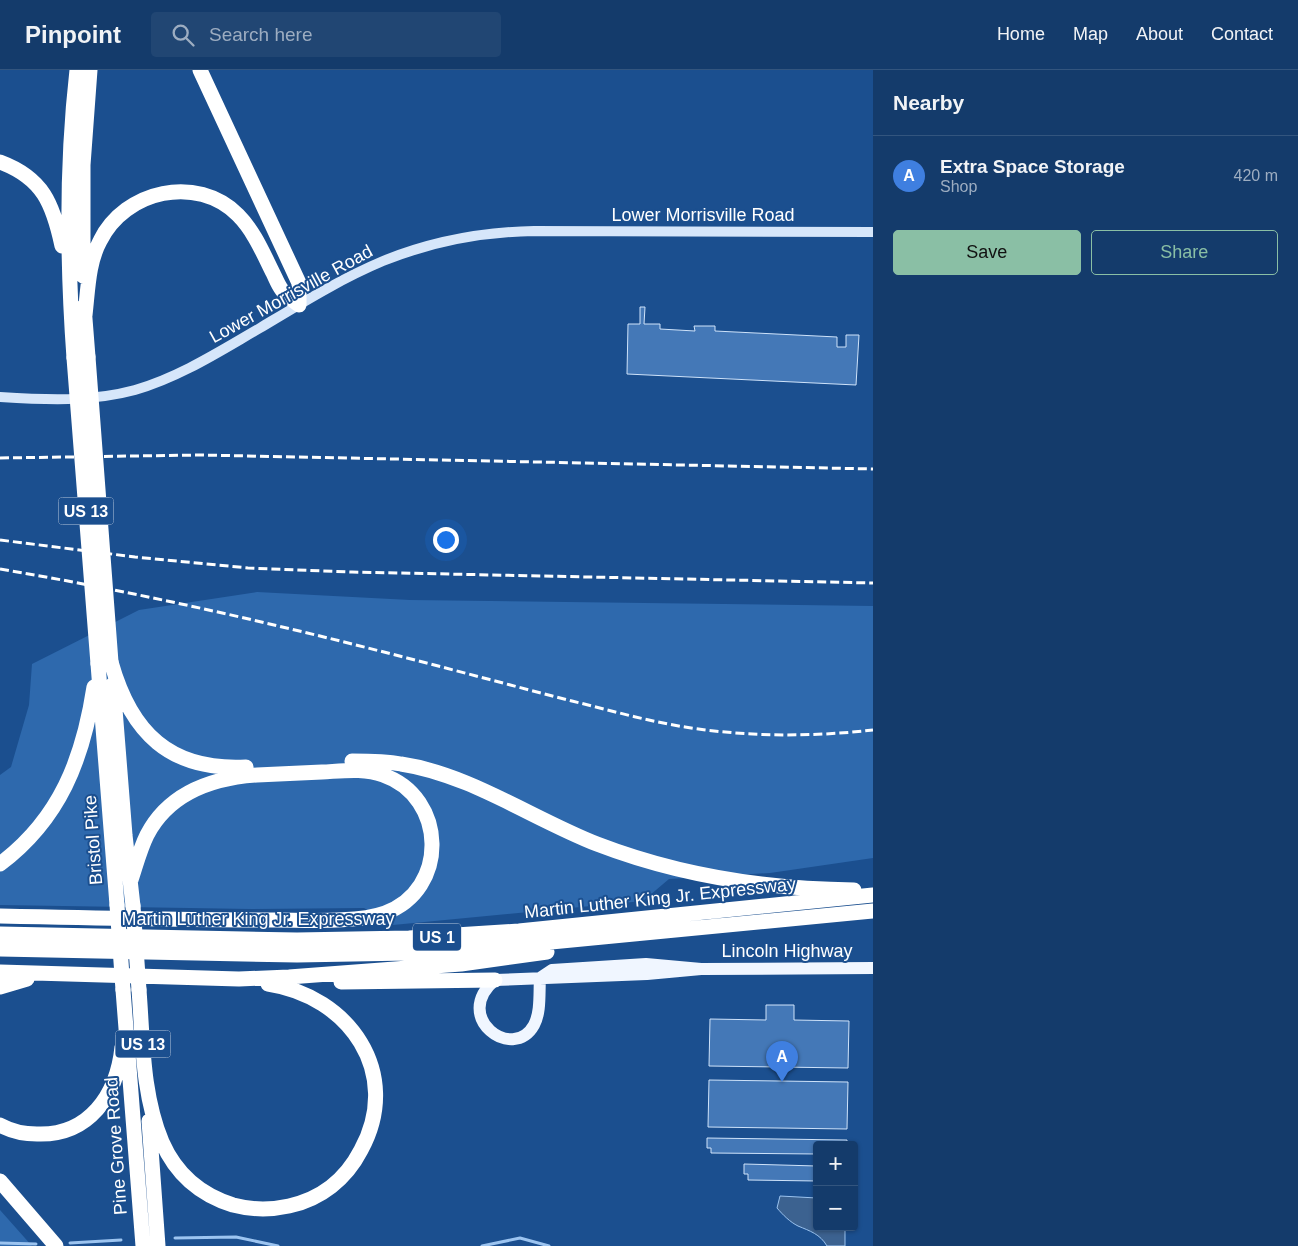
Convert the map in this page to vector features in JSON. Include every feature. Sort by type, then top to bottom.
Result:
[{"type":"highway","name":"US 13","points":[[77,70],[69,164],[69,278],[81,358],[105,663],[131,880],[148,1097]]},
{"type":"highway","name":"US 13","points":[[81,358],[85,315],[82,203],[85,128],[90,70]]},
{"type":"highway","points":[[200,70],[299,283],[299,305]]},
{"type":"highway","points":[[0,162],[27,176],[46,197],[57,222],[69,278]]},
{"type":"highway","points":[[85,315],[92,261],[95,250],[105,231],[119,215],[135,203],[169,192],[187,192],[206,196],[223,203],[237,214],[255,237],[282,291],[299,305]]},
{"type":"highway","points":[[0,864],[36,831],[66,787],[85,733],[90,710],[105,663]]},
{"type":"highway","points":[[105,663],[130,711],[146,732],[155,741],[174,754],[197,763],[228,767],[353,761],[401,764],[450,776],[579,836],[654,863],[697,874],[743,882],[791,887],[873,890]]},
{"type":"highway","name":"Bristol Pike","points":[[105,663],[117,905],[125,1014]]},
{"type":"highway","points":[[0,916],[214,920],[366,918],[394,910],[416,891],[429,865],[432,836],[428,817],[414,794],[400,783],[377,773],[353,770],[230,777],[207,783],[194,789],[177,800],[163,813],[148,834],[131,880]]},
{"type":"highway","name":"Martin Luther King Jr. Expressway","points":[[0,934],[297,940],[409,938],[529,930],[873,895]]},
{"type":"highway","name":"Martin Luther King Jr. Expressway","points":[[0,949],[240,954],[352,954],[464,950],[873,911]]},
{"type":"highway","points":[[0,972],[50,975],[239,979],[289,977],[490,961],[662,932]]},
{"type":"highway","points":[[0,987],[20,980],[50,975]]},
{"type":"highway","points":[[289,977],[322,982],[496,980]]},
{"type":"highway","points":[[148,1097],[163,1144],[176,1166],[193,1185],[226,1202],[260,1209],[296,1205],[332,1187],[351,1168],[358,1158],[369,1134],[375,1098],[372,1072],[364,1048],[357,1036],[339,1016],[316,999],[281,986],[239,979]]},
{"type":"highway","points":[[0,1125],[24,1132],[52,1133],[74,1127],[90,1116],[105,1100],[116,1078],[125,1014]]},
{"type":"highway","name":"Pine Grove Road","points":[[125,1014],[143,1246]]},
{"type":"highway","name":"Pine Grove Road","points":[[148,1097],[158,1246]]},
{"type":"highway","points":[[0,1181],[56,1246]]},
{"type":"main road","name":"Lincoln Highway","points":[[496,980],[647,974],[701,969],[873,968]]},
{"type":"main road","points":[[496,980],[484,992],[481,1000],[480,1014],[485,1027],[490,1032],[509,1039],[523,1036],[533,1025],[538,1009],[540,978]]},
{"type":"street","name":"Lower Morrisville Road","points":[[0,397],[80,400],[137,389],[195,365],[338,282],[384,261],[435,245],[503,233],[534,231],[873,232]]},
{"type":"shaded area","points":[[257,592],[410,600],[873,606],[873,858],[770,873],[669,879],[643,901],[393,925],[364,908],[251,909],[0,905],[0,775],[11,767],[29,705],[32,664],[139,610]]},
{"type":"shaded area","points":[[780,1196],[813,1198],[813,1231],[845,1231],[845,1246],[827,1246],[818,1236],[789,1220],[777,1208]]},
{"type":"shaded area","points":[[0,1210],[32,1246],[0,1246]]},
{"type":"building","points":[[640,307],[645,307],[644,324],[660,324],[660,329],[695,331],[694,326],[715,326],[715,331],[837,337],[837,347],[846,347],[846,335],[859,335],[856,385],[627,374],[628,324],[640,324]]},
{"type":"building","points":[[766,1005],[794,1005],[794,1020],[849,1021],[848,1068],[709,1066],[710,1019],[766,1020]]},
{"type":"building","points":[[709,1080],[848,1082],[847,1129],[708,1127]]},
{"type":"building","points":[[707,1138],[847,1140],[813,1141],[813,1154],[711,1153],[711,1148],[707,1148]]},
{"type":"building","points":[[744,1164],[813,1166],[813,1181],[748,1180],[748,1174],[744,1174]]},
{"type":"waterway","points":[[175,1238],[236,1237],[278,1246]]},
{"type":"waterway","points":[[482,1246],[520,1238],[549,1246]]},
{"type":"waterway","points":[[70,1243],[121,1240]]},
{"type":"waterway","points":[[0,1243],[36,1244]]},
{"type":"railway","points":[[0,458],[201,455],[873,469]]},
{"type":"railway","points":[[0,540],[135,557],[248,568],[352,572],[873,583]]},
{"type":"railway","points":[[0,569],[153,598],[255,621],[671,725],[732,733],[779,735],[873,730]]},
{"type":"place","name":"Extra Space Storage","points":[[782,1082]]}]
